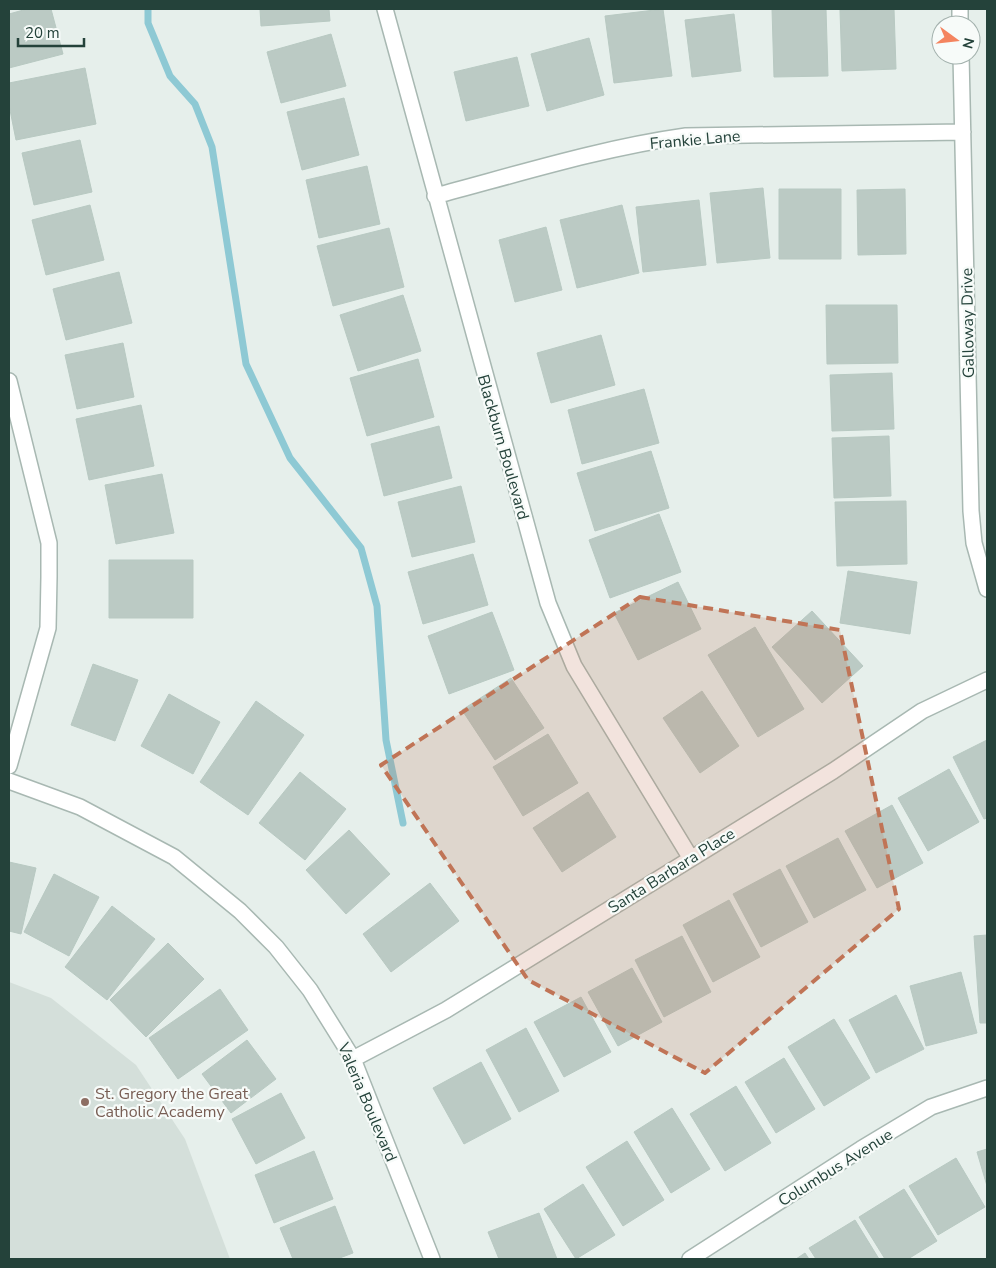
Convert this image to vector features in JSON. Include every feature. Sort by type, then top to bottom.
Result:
[{"type":"street","name":"Blackburn Boulevard","points":[[385,9],[548,603],[560,637],[592,698],[690,857]]},
{"type":"street","name":"Galloway Drive","points":[[961,65],[971,511],[974,543],[987,589]]},
{"type":"street","name":"Frankie Lane","points":[[435,196],[573,159],[686,136],[963,132]]},
{"type":"street","points":[[9,381],[49,543],[48,628],[9,766]]},
{"type":"street","name":"Santa Barbara Place","points":[[353,1059],[446,1010],[690,857],[833,771],[922,711],[987,680]]},
{"type":"street","name":"Valeria Boulevard","points":[[9,780],[80,807],[174,857],[240,911],[276,947],[310,990],[353,1059],[432,1259]]},
{"type":"street","name":"Columbus Avenue","points":[[690,1259],[861,1149],[932,1107],[987,1088]]},
{"type":"highlighted area","points":[[640,597],[840,630],[899,909],[705,1073],[528,980],[381,765]]},
{"type":"shaded area","name":"St. Gregory the Great Catholic Academy","points":[[9,982],[51,998],[136,1065],[185,1139],[230,1259],[9,1259]]},
{"type":"building","points":[[27,9],[51,9],[63,54],[9,68],[9,14]]},
{"type":"building","points":[[260,9],[329,9],[330,21],[261,26]]},
{"type":"building","points":[[663,9],[672,76],[614,83],[605,16]]},
{"type":"building","points":[[772,9],[826,9],[828,76],[774,77]]},
{"type":"building","points":[[894,9],[896,69],[842,71],[840,10]]},
{"type":"building","points":[[734,14],[741,71],[692,77],[685,20]]},
{"type":"building","points":[[331,34],[346,86],[281,103],[267,52]]},
{"type":"building","points":[[589,38],[604,95],[547,111],[531,54]]},
{"type":"building","points":[[517,57],[529,106],[466,121],[454,72]]},
{"type":"building","points":[[85,68],[96,124],[16,140],[9,105],[9,83]]},
{"type":"building","points":[[344,98],[359,155],[302,170],[287,112]]},
{"type":"building","points":[[80,140],[92,192],[34,205],[22,153]]},
{"type":"building","points":[[367,166],[380,224],[319,238],[306,180]]},
{"type":"building","points":[[763,188],[770,258],[717,263],[710,193]]},
{"type":"building","points":[[779,189],[841,189],[841,259],[779,259]]},
{"type":"building","points":[[905,189],[906,254],[858,255],[857,190]]},
{"type":"building","points":[[699,200],[706,265],[643,272],[636,207]]},
{"type":"building","points":[[90,205],[104,260],[46,275],[32,220]]},
{"type":"building","points":[[622,205],[639,273],[577,288],[560,220]]},
{"type":"building","points":[[546,227],[562,290],[515,302],[499,240]]},
{"type":"building","points":[[389,228],[404,287],[333,306],[317,246]]},
{"type":"building","points":[[119,272],[132,323],[66,340],[53,289]]},
{"type":"building","points":[[403,295],[421,351],[358,371],[340,315]]},
{"type":"building","points":[[826,305],[897,305],[898,363],[827,364]]},
{"type":"building","points":[[601,335],[615,385],[551,403],[537,353]]},
{"type":"building","points":[[123,343],[134,397],[77,409],[65,355]]},
{"type":"building","points":[[418,359],[434,417],[367,436],[350,378]]},
{"type":"building","points":[[892,373],[894,429],[832,431],[830,375]]},
{"type":"building","points":[[644,389],[659,443],[582,464],[568,410]]},
{"type":"building","points":[[141,405],[154,466],[89,480],[76,419]]},
{"type":"building","points":[[439,426],[452,478],[384,496],[371,444]]},
{"type":"building","points":[[889,436],[891,496],[834,498],[832,438]]},
{"type":"building","points":[[651,451],[669,508],[595,531],[577,473]]},
{"type":"building","points":[[162,474],[174,533],[116,544],[105,485]]},
{"type":"building","points":[[461,486],[475,542],[412,557],[398,502]]},
{"type":"building","points":[[906,501],[907,564],[837,566],[835,502]]},
{"type":"building","points":[[659,514],[681,572],[610,598],[589,540]]},
{"type":"building","points":[[473,554],[488,605],[423,624],[408,572]]},
{"type":"building","points":[[109,560],[193,560],[193,618],[109,618]]},
{"type":"building","points":[[848,571],[917,582],[910,634],[840,623]]},
{"type":"building","points":[[678,582],[701,629],[638,660],[614,613]]},
{"type":"building","points":[[812,611],[863,666],[822,703],[772,647]]},
{"type":"building","points":[[492,612],[514,670],[449,694],[428,636]]},
{"type":"building","points":[[755,627],[804,709],[758,737],[708,655]]},
{"type":"building","points":[[93,664],[138,680],[115,741],[71,725]]},
{"type":"building","points":[[511,678],[544,728],[495,760],[462,710]]},
{"type":"building","points":[[702,691],[739,746],[700,773],[663,718]]},
{"type":"building","points":[[169,694],[220,722],[193,774],[141,746]]},
{"type":"building","points":[[256,701],[304,735],[248,815],[200,782]]},
{"type":"building","points":[[548,734],[578,783],[523,816],[493,767]]},
{"type":"building","points":[[987,740],[987,818],[984,819],[953,757]]},
{"type":"building","points":[[949,769],[979,822],[928,851],[898,798]]},
{"type":"building","points":[[300,772],[346,809],[305,860],[259,823]]},
{"type":"building","points":[[588,792],[616,837],[562,872],[533,828]]},
{"type":"building","points":[[892,805],[923,863],[877,888],[845,831]]},
{"type":"building","points":[[349,830],[390,874],[346,914],[306,870]]},
{"type":"building","points":[[838,838],[866,890],[814,918],[786,866]]},
{"type":"building","points":[[9,862],[36,868],[21,934],[9,931]]},
{"type":"building","points":[[780,869],[808,922],[761,947],[733,894]]},
{"type":"building","points":[[54,874],[99,897],[69,956],[24,932]]},
{"type":"building","points":[[430,883],[459,921],[391,972],[363,934]]},
{"type":"building","points":[[729,900],[760,957],[713,982],[683,925]]},
{"type":"building","points":[[112,906],[155,939],[107,1000],[65,967]]},
{"type":"building","points":[[987,935],[987,1023],[980,1023],[974,936]]},
{"type":"building","points":[[682,936],[711,992],[664,1017],[635,960]]},
{"type":"building","points":[[168,943],[204,979],[146,1037],[110,1000]]},
{"type":"building","points":[[632,968],[662,1022],[618,1046],[588,992]]},
{"type":"building","points":[[961,972],[977,1033],[926,1046],[910,986]]},
{"type":"building","points":[[220,989],[248,1030],[178,1079],[149,1038]]},
{"type":"building","points":[[896,995],[924,1049],[876,1073],[849,1020]]},
{"type":"building","points":[[581,997],[611,1052],[564,1077],[534,1022]]},
{"type":"building","points":[[834,1019],[870,1078],[824,1106],[788,1047]]},
{"type":"building","points":[[526,1028],[559,1091],[519,1112],[486,1050]]},
{"type":"building","points":[[247,1040],[276,1079],[231,1113],[202,1074]]},
{"type":"building","points":[[784,1058],[815,1109],[776,1133],[745,1082]]},
{"type":"building","points":[[481,1062],[511,1119],[464,1144],[433,1088]]},
{"type":"building","points":[[736,1086],[771,1143],[725,1171],[690,1114]]},
{"type":"building","points":[[281,1093],[305,1138],[256,1164],[232,1119]]},
{"type":"building","points":[[672,1108],[710,1169],[671,1193],[634,1132]]},
{"type":"building","points":[[627,1141],[664,1200],[623,1226],[586,1167]]},
{"type":"building","points":[[987,1149],[987,1186],[977,1152]]},
{"type":"building","points":[[314,1151],[333,1199],[274,1223],[255,1175]]},
{"type":"building","points":[[956,1158],[985,1207],[938,1235],[909,1186]]},
{"type":"building","points":[[583,1184],[615,1235],[576,1259],[544,1209]]},
{"type":"building","points":[[904,1189],[937,1241],[908,1259],[885,1259],[859,1217]]},
{"type":"building","points":[[335,1206],[353,1253],[337,1259],[293,1259],[280,1228]]},
{"type":"building","points":[[539,1213],[557,1259],[499,1259],[488,1232]]},
{"type":"building","points":[[855,1220],[879,1259],[816,1259],[809,1248]]},
{"type":"building","points":[[805,1253],[809,1259],[796,1259]]},
{"type":"waterway","points":[[148,9],[148,23],[170,76],[195,104],[212,147],[246,364],[290,458],[361,548],[377,606],[386,740],[403,823]]},
{"type":"place","name":"St. Gregory the Great Catholic Academy","points":[[85,1102]]}]
